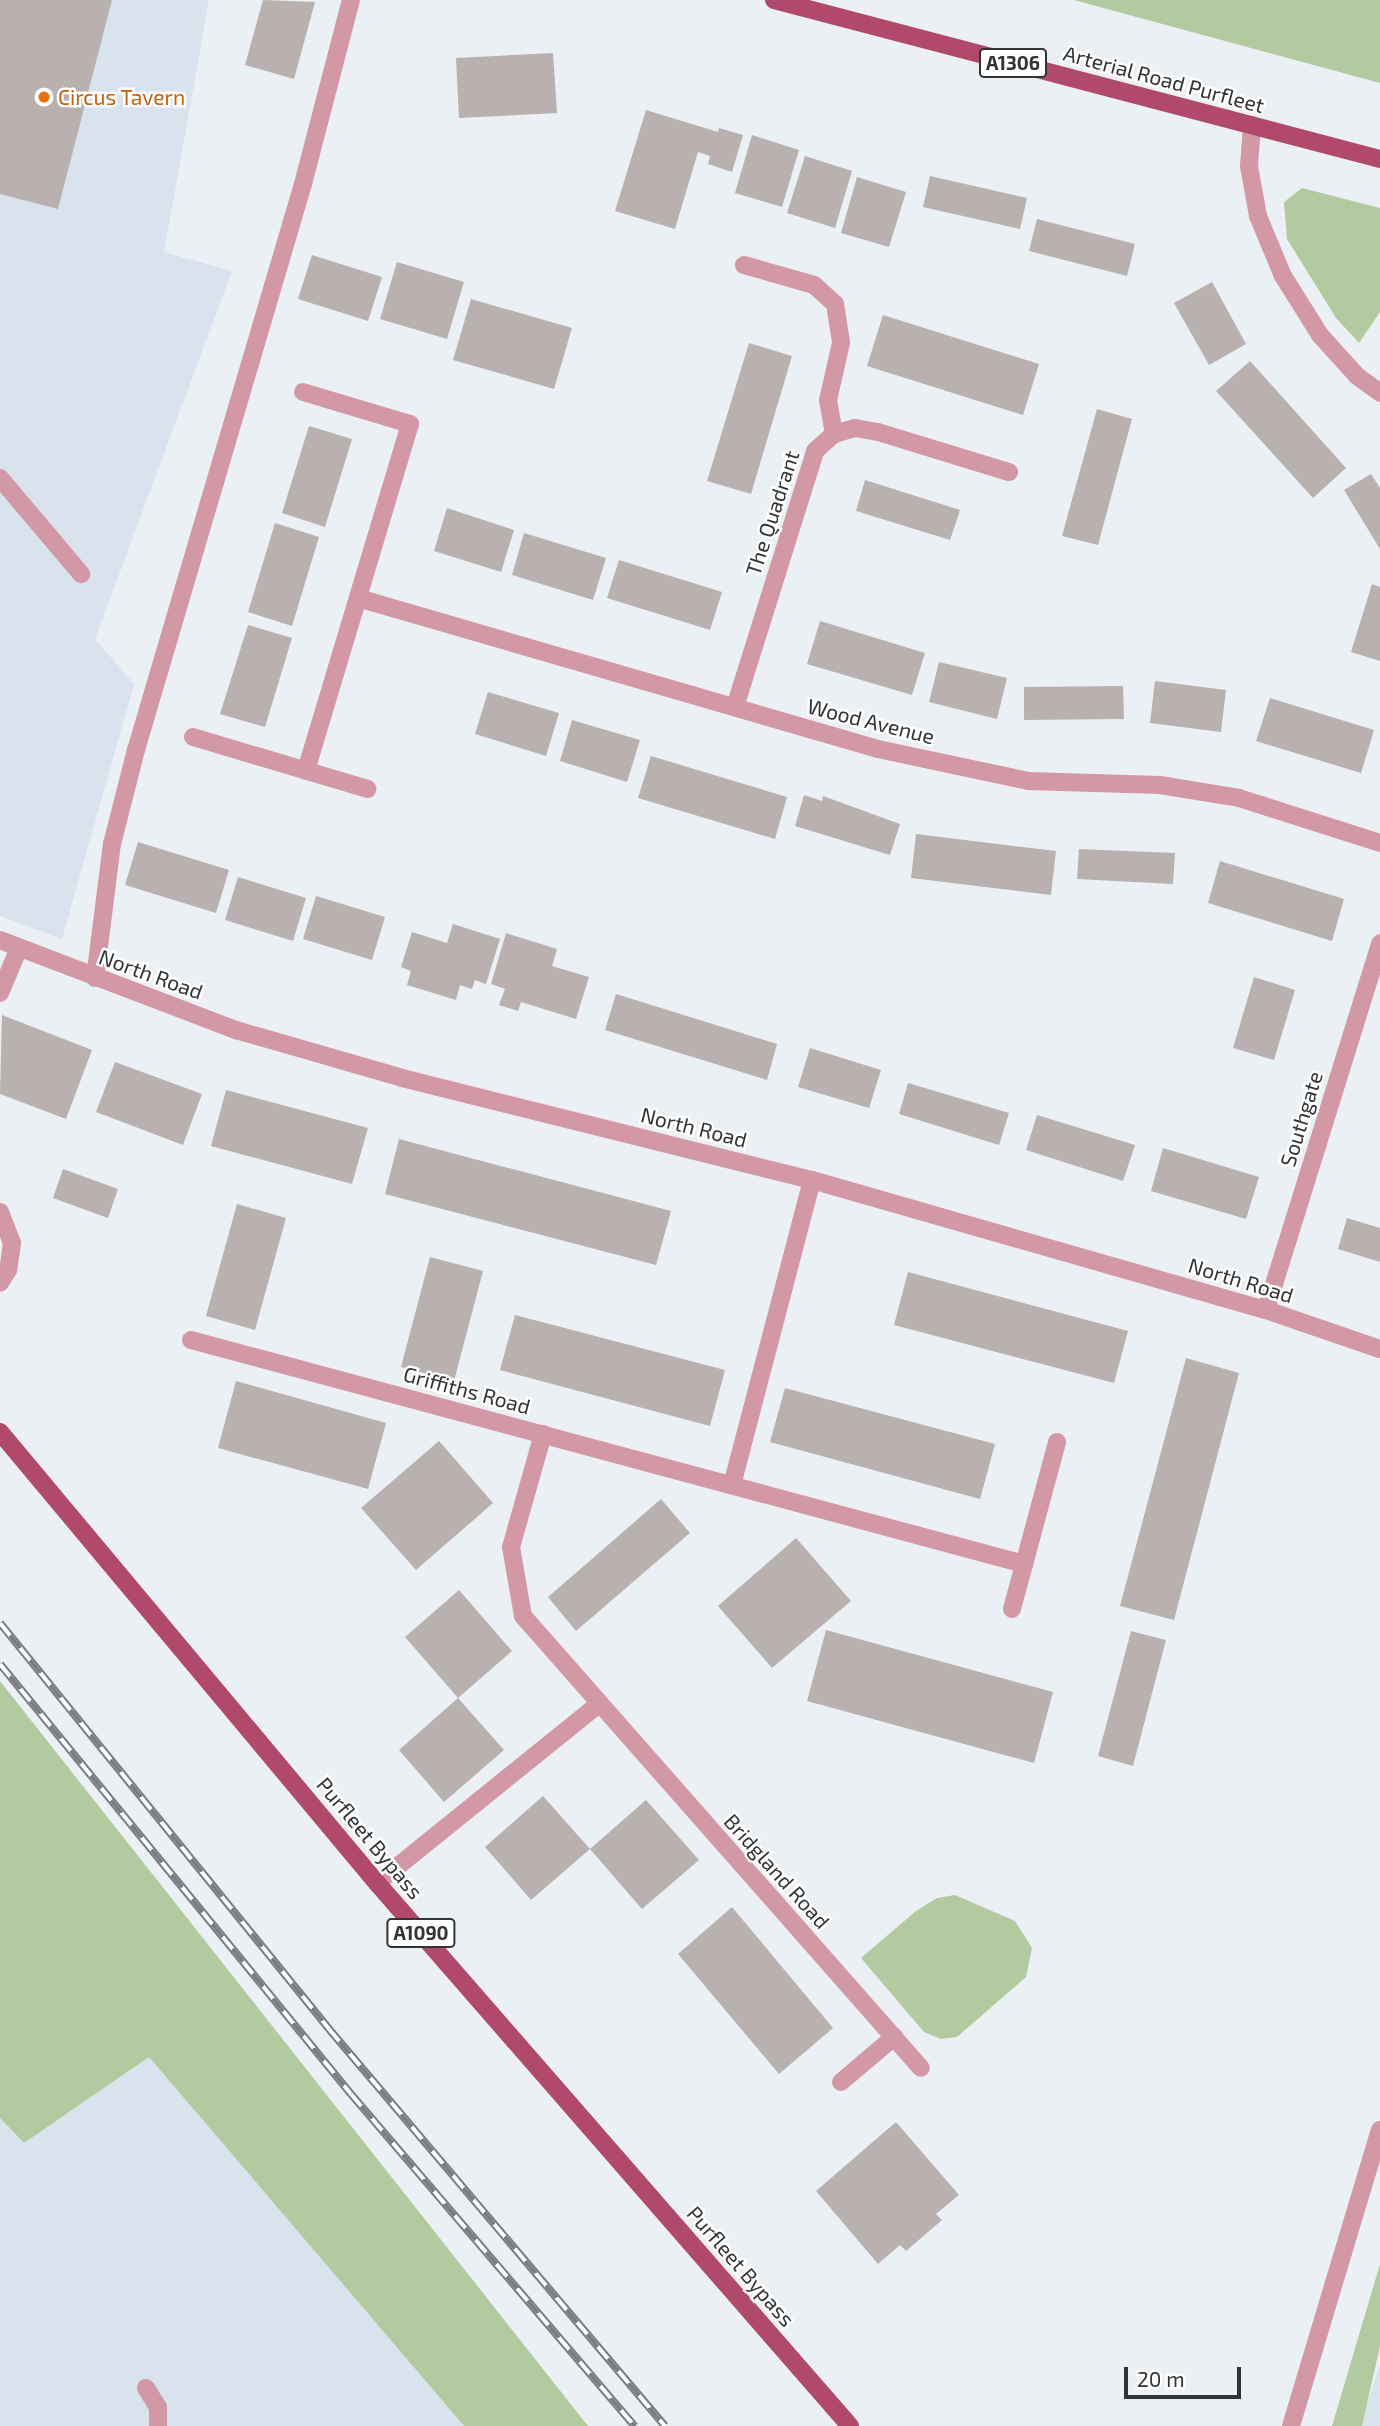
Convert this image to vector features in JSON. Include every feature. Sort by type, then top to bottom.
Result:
[{"type":"main road","name":"Arterial Road Purfleet","points":[[774,0],[1380,159]]},
{"type":"main road","name":"Purfleet Bypass","points":[[0,1432],[377,1883],[850,2426]]},
{"type":"street","points":[[95,978],[112,844],[136,750],[303,184],[351,0]]},
{"type":"street","points":[[1252,125],[1249,166],[1258,216],[1283,276],[1320,335],[1357,376],[1380,393]]},
{"type":"street","points":[[744,265],[814,285],[835,304],[841,343],[828,400],[834,434],[855,428],[878,432],[1009,472]]},
{"type":"street","points":[[303,392],[410,424],[306,771]]},
{"type":"street","name":"The Quadrant","points":[[735,708],[815,451],[834,434]]},
{"type":"street","points":[[0,478],[81,574]]},
{"type":"street","name":"Wood Avenue","points":[[358,598],[878,749],[1028,780],[1160,785],[1239,798],[1380,842]]},
{"type":"street","points":[[193,737],[368,789]]},
{"type":"street","name":"North Road","points":[[0,940],[236,1030],[402,1078],[812,1180],[1266,1310],[1380,1349]]},
{"type":"street","name":"Southgate","points":[[1266,1310],[1380,943]]},
{"type":"street","points":[[0,993],[19,948]]},
{"type":"street","points":[[732,1485],[812,1180]]},
{"type":"street","points":[[0,1212],[12,1243],[8,1270],[0,1283]]},
{"type":"street","name":"Griffiths Road","points":[[191,1340],[1024,1563]]},
{"type":"street","name":"Bridgland Road","points":[[543,1434],[511,1547],[523,1616],[921,2068]]},
{"type":"street","points":[[1012,1609],[1057,1442]]},
{"type":"street","points":[[377,1883],[599,1704]]},
{"type":"street","points":[[841,2082],[894,2037]]},
{"type":"street","points":[[1291,2426],[1380,2130]]},
{"type":"street","points":[[146,2388],[158,2407],[158,2426]]},
{"type":"shaded area","points":[[0,0],[209,0],[164,252],[232,271],[95,639],[134,684],[62,939],[0,916]]},
{"type":"shaded area","points":[[149,2057],[464,2426],[0,2426],[0,2118],[24,2143]]},
{"type":"shaded area","points":[[1380,2364],[1380,2426],[1360,2426]]},
{"type":"green space","points":[[1074,0],[1380,0],[1380,83]]},
{"type":"green space","points":[[1302,188],[1380,208],[1380,312],[1359,343],[1336,318],[1287,239],[1284,202]]},
{"type":"green space","points":[[0,1681],[588,2426],[464,2426],[149,2057],[24,2143],[0,2118]]},
{"type":"green space","points":[[955,1895],[1015,1921],[1032,1948],[1026,1977],[957,2037],[941,2039],[924,2032],[861,1958],[916,1911],[937,1898]]},
{"type":"green space","points":[[1380,2264],[1380,2346],[1362,2426],[1332,2426]]},
{"type":"building","name":"Circus Tavern","points":[[0,0],[112,0],[58,209],[0,194]]},
{"type":"building","points":[[263,0],[315,2],[294,79],[245,65]]},
{"type":"building","points":[[553,53],[557,113],[459,118],[456,58]]},
{"type":"building","points":[[646,110],[718,132],[719,128],[743,135],[732,172],[708,164],[710,156],[698,152],[675,229],[615,211]]},
{"type":"building","points":[[752,135],[799,150],[782,207],[735,193]]},
{"type":"building","points":[[805,156],[852,171],[835,228],[787,213]]},
{"type":"building","points":[[930,176],[1027,198],[1020,229],[923,207]]},
{"type":"building","points":[[857,177],[906,192],[889,247],[841,233]]},
{"type":"building","points":[[1037,219],[1135,244],[1127,276],[1029,251]]},
{"type":"building","points":[[312,255],[382,277],[368,321],[298,299]]},
{"type":"building","points":[[397,262],[464,282],[447,339],[380,319]]},
{"type":"building","points":[[1212,282],[1246,344],[1209,365],[1174,303]]},
{"type":"building","points":[[471,299],[572,328],[554,389],[453,360]]},
{"type":"building","points":[[883,315],[1039,364],[1023,415],[867,366]]},
{"type":"building","points":[[749,343],[792,356],[751,494],[707,481]]},
{"type":"building","points":[[1250,361],[1346,468],[1313,498],[1216,391]]},
{"type":"building","points":[[1097,409],[1132,419],[1098,545],[1062,536]]},
{"type":"building","points":[[309,426],[352,439],[325,527],[282,513]]},
{"type":"building","points":[[1371,474],[1380,488],[1380,549],[1344,490]]},
{"type":"building","points":[[865,480],[960,510],[950,540],[856,511]]},
{"type":"building","points":[[447,508],[514,530],[501,572],[434,551]]},
{"type":"building","points":[[275,523],[319,537],[292,626],[248,612]]},
{"type":"building","points":[[524,533],[606,558],[593,600],[512,575]]},
{"type":"building","points":[[619,560],[722,592],[710,630],[607,598]]},
{"type":"building","points":[[1372,584],[1380,587],[1380,661],[1351,652]]},
{"type":"building","points":[[820,621],[925,653],[912,695],[807,664]]},
{"type":"building","points":[[248,625],[292,638],[265,727],[220,714]]},
{"type":"building","points":[[939,662],[1007,678],[997,719],[929,702]]},
{"type":"building","points":[[1155,681],[1226,690],[1221,732],[1150,723]]},
{"type":"building","points":[[1123,686],[1124,719],[1024,720],[1024,687]]},
{"type":"building","points":[[488,692],[559,713],[546,756],[475,734]]},
{"type":"building","points":[[1270,698],[1374,730],[1361,773],[1256,741]]},
{"type":"building","points":[[572,720],[640,740],[627,782],[560,761]]},
{"type":"building","points":[[651,756],[787,797],[775,839],[638,798]]},
{"type":"building","points":[[804,795],[822,801],[823,796],[900,824],[890,855],[795,826]]},
{"type":"building","points":[[916,834],[1056,851],[1051,895],[911,878]]},
{"type":"building","points":[[138,842],[229,870],[216,913],[125,885]]},
{"type":"building","points":[[1079,849],[1175,853],[1173,884],[1077,879]]},
{"type":"building","points":[[1220,861],[1344,899],[1332,941],[1208,903]]},
{"type":"building","points":[[238,877],[306,898],[293,941],[225,920]]},
{"type":"building","points":[[316,896],[385,917],[372,960],[303,939]]},
{"type":"building","points":[[453,924],[500,939],[486,984],[475,980],[472,989],[460,985],[456,1000],[407,985],[411,971],[401,967],[412,932],[447,943]]},
{"type":"building","points":[[506,933],[557,949],[552,966],[589,977],[576,1019],[521,1002],[518,1011],[499,1005],[505,989],[491,984]]},
{"type":"building","points":[[1254,977],[1295,990],[1274,1060],[1233,1048]]},
{"type":"building","points":[[616,994],[777,1044],[767,1080],[605,1030]]},
{"type":"building","points":[[2,1015],[92,1050],[66,1119],[0,1094]]},
{"type":"building","points":[[810,1048],[881,1070],[869,1108],[798,1087]]},
{"type":"building","points":[[115,1062],[202,1094],[183,1145],[96,1112]]},
{"type":"building","points":[[908,1083],[1009,1113],[999,1145],[899,1114]]},
{"type":"building","points":[[226,1090],[368,1128],[352,1184],[211,1146]]},
{"type":"building","points":[[1037,1115],[1135,1145],[1123,1181],[1026,1150]]},
{"type":"building","points":[[399,1139],[671,1211],[656,1265],[385,1194]]},
{"type":"building","points":[[1163,1148],[1259,1177],[1246,1219],[1151,1191]]},
{"type":"building","points":[[63,1169],[118,1189],[108,1218],[53,1198]]},
{"type":"building","points":[[237,1204],[286,1218],[255,1330],[206,1316]]},
{"type":"building","points":[[1347,1218],[1380,1228],[1380,1262],[1338,1249]]},
{"type":"building","points":[[430,1257],[483,1271],[454,1381],[401,1367]]},
{"type":"building","points":[[908,1272],[1128,1331],[1114,1383],[894,1325]]},
{"type":"building","points":[[515,1315],[725,1370],[710,1426],[500,1370]]},
{"type":"building","points":[[1186,1358],[1239,1373],[1174,1620],[1120,1606]]},
{"type":"building","points":[[236,1381],[386,1423],[368,1489],[218,1448]]},
{"type":"building","points":[[785,1388],[995,1444],[980,1499],[770,1442]]},
{"type":"building","points":[[439,1441],[493,1503],[416,1570],[361,1508]]},
{"type":"building","points":[[661,1499],[690,1533],[576,1631],[548,1597]]},
{"type":"building","points":[[796,1538],[851,1601],[772,1668],[718,1606]]},
{"type":"building","points":[[459,1590],[512,1651],[458,1698],[405,1637]]},
{"type":"building","points":[[826,1630],[1053,1692],[1034,1763],[807,1701]]},
{"type":"building","points":[[1131,1631],[1166,1640],[1133,1766],[1098,1756]]},
{"type":"building","points":[[458,1698],[504,1750],[444,1802],[399,1750]]},
{"type":"building","points":[[543,1796],[590,1849],[531,1900],[485,1847]]},
{"type":"building","points":[[646,1800],[699,1860],[642,1909],[590,1849]]},
{"type":"building","points":[[732,1907],[833,2028],[779,2074],[678,1954]]},
{"type":"building","points":[[896,2122],[959,2195],[936,2214],[942,2220],[906,2251],[900,2245],[878,2264],[816,2191]]},
{"type":"railway","points":[[0,1623],[329,2029],[665,2426]]},
{"type":"railway","points":[[0,1664],[351,2094],[635,2426]]},
{"type":"place","name":"Circus Tavern","points":[[44,97]]}]
